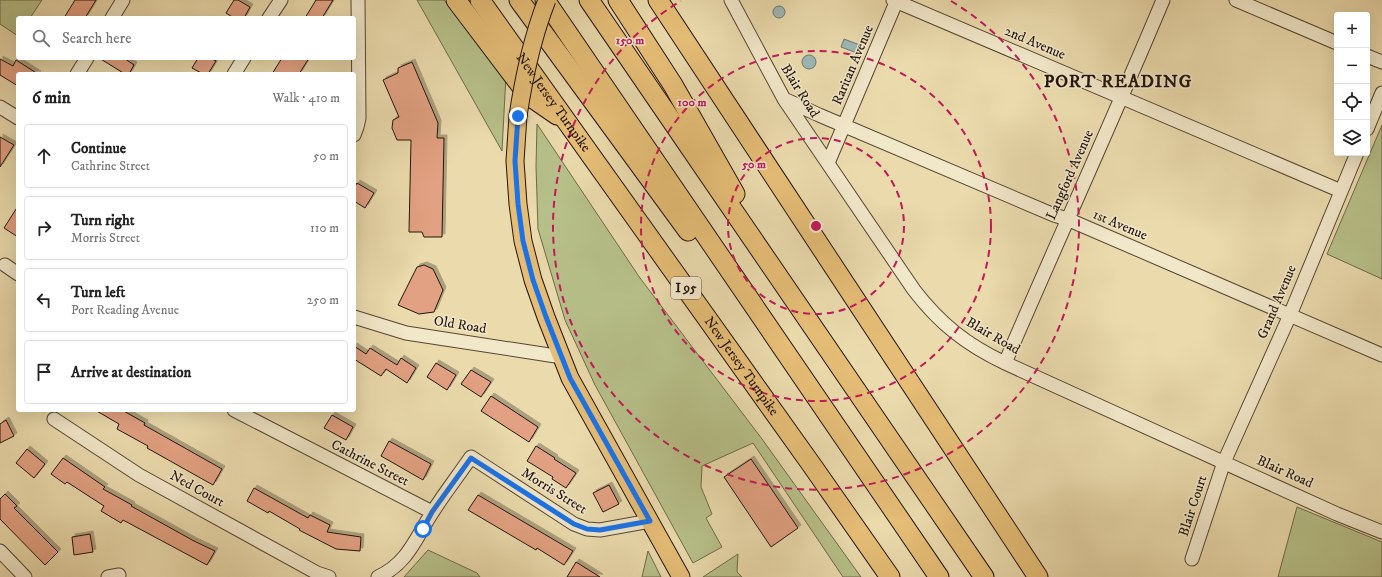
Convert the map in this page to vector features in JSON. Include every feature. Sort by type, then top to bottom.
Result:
[{"type":"highway","points":[[456,0],[528,95],[567,122]]},
{"type":"highway","name":"New Jersey Turnpike","points":[[480,0],[890,577]]},
{"type":"highway","points":[[519,0],[700,247],[854,451]]},
{"type":"highway","points":[[546,0],[940,577]]},
{"type":"highway","points":[[589,0],[984,577]]},
{"type":"highway","points":[[618,0],[673,85],[789,291]]},
{"type":"highway","points":[[658,0],[1038,577]]},
{"type":"main road","points":[[546,0],[530,50],[518,116],[515,161],[518,204],[523,241],[533,280],[570,378],[682,577]]},
{"type":"street","points":[[113,16],[123,0]]},
{"type":"street","points":[[270,16],[280,0]]},
{"type":"street","points":[[356,130],[359,118],[358,0]]},
{"type":"street","name":"Blair Road","points":[[731,0],[784,99],[914,290],[927,307],[961,338],[982,352],[1005,363],[1337,514],[1382,532]]},
{"type":"street","name":"2nd Avenue","points":[[895,0],[1341,191]]},
{"type":"street","name":"Raritan Avenue","points":[[828,163],[895,0]]},
{"type":"street","name":"Langford Avenue","points":[[1005,363],[1067,219],[1122,98],[1163,0]]},
{"type":"street","points":[[1236,0],[1334,42]]},
{"type":"street","points":[[1370,57],[1382,62]]},
{"type":"street","points":[[78,72],[86,60]]},
{"type":"street","points":[[235,72],[243,60]]},
{"type":"street","points":[[1370,122],[1382,93]]},
{"type":"street","name":"1st Avenue","points":[[784,99],[844,126],[1054,215],[1067,219],[1382,355]]},
{"type":"street","points":[[0,107],[16,117]]},
{"type":"street","name":"Grand Avenue","points":[[1224,462],[1290,315],[1356,156]]},
{"type":"street","points":[[5,265],[16,273]]},
{"type":"street","name":"Old Road","points":[[356,318],[406,332],[562,357]]},
{"type":"street","name":"Cathrine Street","points":[[238,412],[432,512]]},
{"type":"street","name":"Ned Court","points":[[54,419],[139,475],[317,573],[328,577]]},
{"type":"street","name":"Morris Street","points":[[432,512],[471,458],[574,524],[587,529],[600,530],[650,521]]},
{"type":"street","name":"Blair Court","points":[[1192,559],[1224,462]]},
{"type":"street","points":[[378,577],[404,559],[432,512]]},
{"type":"street","points":[[0,551],[25,577]]},
{"type":"green space","points":[[0,0],[42,0],[31,16],[16,16],[16,35],[0,24]]},
{"type":"green space","points":[[417,0],[444,0],[506,75],[502,151]]},
{"type":"green space","points":[[537,124],[640,278],[762,439],[861,577],[843,577],[753,443],[702,466],[701,487],[712,514],[706,518],[722,547],[693,563],[595,385],[565,320],[538,229],[536,166]]},
{"type":"green space","points":[[1382,125],[1382,279],[1327,254]]},
{"type":"green space","points":[[1297,507],[1382,542],[1382,577],[1278,577]]},
{"type":"green space","points":[[428,550],[477,573],[480,577],[404,577]]},
{"type":"green space","points":[[648,551],[661,577],[642,577]]},
{"type":"green space","points":[[738,554],[737,572],[742,577],[703,577]]},
{"type":"water","points":[[781,6],[784,7],[784,17],[777,18],[774,17],[773,10],[774,7]]},
{"type":"water","points":[[844,39],[860,45],[857,53],[841,47]]},
{"type":"water","points":[[806,55],[812,55],[816,59],[816,65],[812,69],[806,69],[802,65],[802,59]]},
{"type":"building","points":[[75,0],[96,0],[86,16],[65,16]]},
{"type":"building","points":[[234,0],[238,0],[250,7],[245,16],[231,16],[226,13]]},
{"type":"building","points":[[316,0],[333,0],[323,16],[306,16]]},
{"type":"building","points":[[0,59],[13,66],[16,60],[35,72],[16,72],[16,85],[0,75]]},
{"type":"building","points":[[102,60],[127,60],[134,65],[130,72],[122,72]]},
{"type":"building","points":[[197,60],[216,61],[209,72],[199,72],[192,68]]},
{"type":"building","points":[[281,60],[308,60],[300,72],[273,72]]},
{"type":"building","points":[[412,62],[438,123],[437,138],[444,138],[442,237],[424,237],[422,232],[409,232],[411,140],[397,140],[392,128],[393,120],[399,117],[383,80],[398,73],[398,68]]},
{"type":"building","points":[[0,137],[14,145],[0,167]]},
{"type":"building","points":[[357,183],[374,193],[365,208],[356,202]]},
{"type":"building","points":[[16,209],[16,236],[4,228]]},
{"type":"building","points":[[424,265],[433,269],[443,290],[434,312],[419,314],[398,305],[417,267]]},
{"type":"building","points":[[356,347],[366,354],[370,348],[397,365],[401,358],[416,368],[407,383],[386,369],[381,376],[356,360]]},
{"type":"building","points":[[436,363],[456,375],[447,390],[427,377]]},
{"type":"building","points":[[471,370],[491,382],[481,397],[461,384]]},
{"type":"building","points":[[491,396],[538,427],[529,442],[481,411]]},
{"type":"building","points":[[98,412],[126,412],[145,423],[144,425],[222,469],[213,485],[147,448],[148,446],[117,429],[119,424]]},
{"type":"building","points":[[332,415],[353,427],[346,440],[324,428]]},
{"type":"building","points":[[6,420],[14,436],[0,443],[0,424]]},
{"type":"building","points":[[389,441],[431,464],[423,480],[381,456]]},
{"type":"building","points":[[536,446],[576,473],[566,488],[552,479],[553,477],[527,461]]},
{"type":"building","points":[[27,449],[45,464],[34,478],[16,463]]},
{"type":"building","points":[[63,458],[105,487],[103,489],[194,541],[215,551],[207,565],[123,520],[121,523],[101,511],[104,506],[67,482],[65,484],[51,474]]},
{"type":"building","points":[[751,459],[798,528],[771,547],[724,477]]},
{"type":"building","points":[[609,485],[619,504],[603,512],[593,493]]},
{"type":"building","points":[[254,488],[308,518],[310,515],[330,525],[327,532],[361,537],[360,551],[336,549],[299,530],[300,529],[269,511],[268,513],[247,501]]},
{"type":"building","points":[[5,494],[17,506],[14,508],[58,552],[45,565],[0,519],[0,499]]},
{"type":"building","points":[[478,495],[573,551],[564,565],[537,548],[536,550],[468,510]]},
{"type":"building","points":[[90,534],[93,552],[74,555],[72,537]]},
{"type":"building","points":[[576,562],[600,577],[567,577]]},
{"type":"district","name":"PORT READING","points":[[1118,82]]},
{"type":"route","points":[[423,529],[432,512],[471,458],[574,524],[587,529],[600,530],[650,521],[570,378],[533,280],[523,241],[518,204],[515,161],[518,116]]}]
